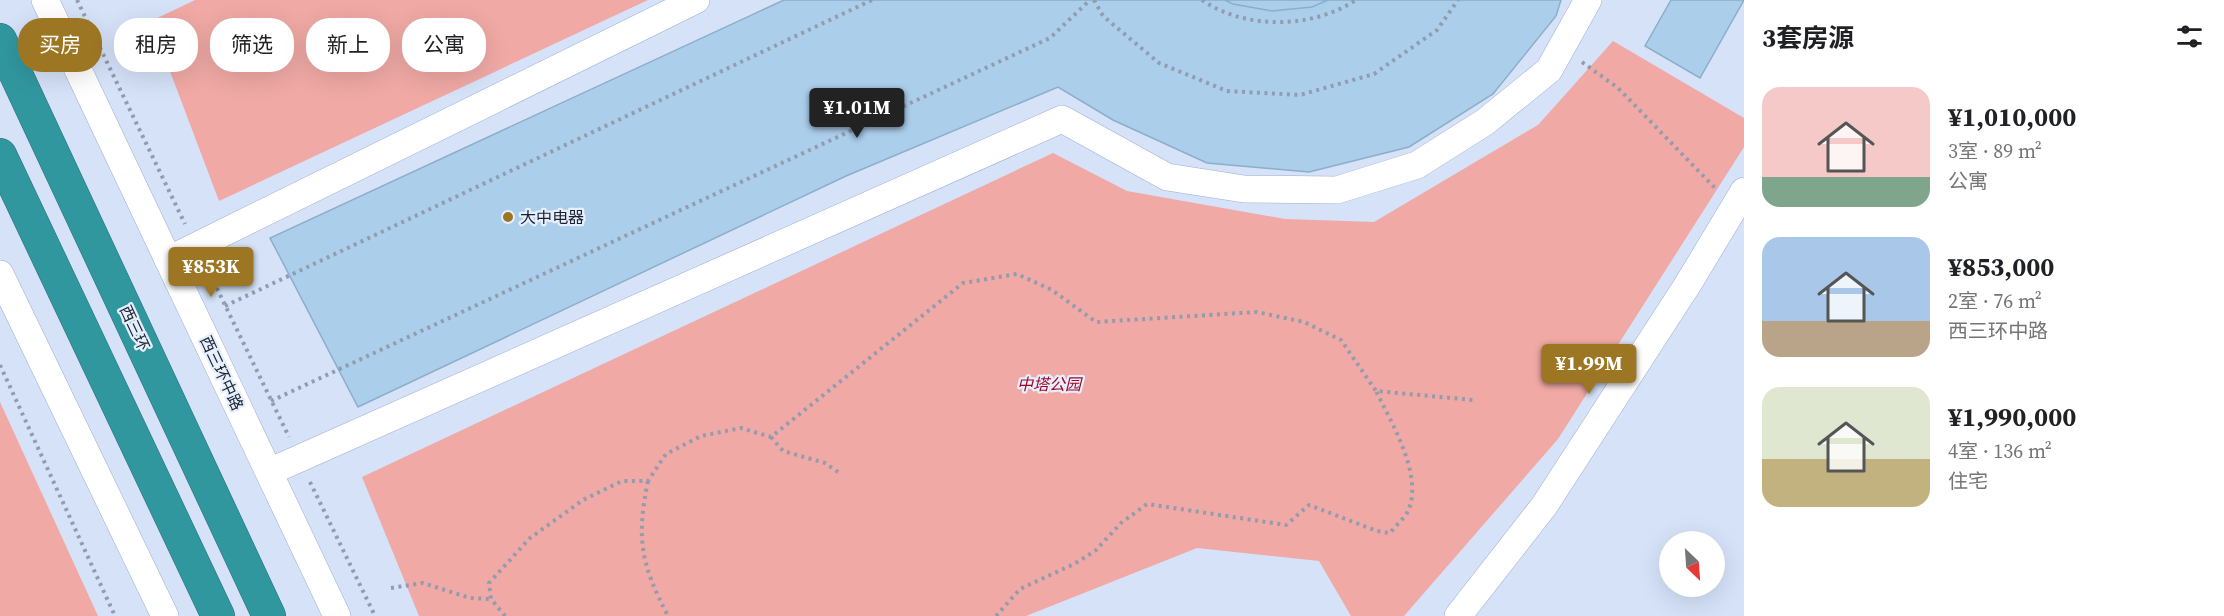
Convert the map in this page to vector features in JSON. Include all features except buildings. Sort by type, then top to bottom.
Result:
[{"type":"highway","name":"西三环","points":[[0,40],[269,616]]},
{"type":"highway","points":[[0,155],[218,616]]},
{"type":"street","name":"西三环中路","points":[[45,0],[337,616]]},
{"type":"street","points":[[168,260],[696,0]]},
{"type":"street","points":[[269,472],[1062,119],[1167,177],[1244,189],[1337,190],[1417,165],[1485,122],[1548,70],[1588,0]]},
{"type":"street","points":[[1458,616],[1544,506],[1688,284],[1739,200]]},
{"type":"street","points":[[0,274],[165,616]]},
{"type":"path","points":[[77,0],[375,616]]},
{"type":"path","points":[[225,306],[872,0]]},
{"type":"path","points":[[271,401],[1050,38],[1092,0],[1103,16],[1159,63],[1227,91],[1300,95],[1374,74],[1437,30],[1458,0]]},
{"type":"path","points":[[1202,0],[1216,10],[1262,22],[1310,20],[1356,0]]},
{"type":"path","points":[[1562,47],[1618,88],[1739,200]]},
{"type":"path","points":[[771,437],[963,284],[1017,274],[1052,290],[1096,322],[1257,312],[1304,322],[1341,340],[1376,391],[1410,466],[1412,490],[1408,511],[1390,533],[1377,531],[1309,505],[1286,525],[1147,504],[1121,523],[1095,551],[1074,564],[1020,590],[996,616]]},
{"type":"path","points":[[0,365],[115,616]]},
{"type":"path","points":[[1376,391],[1473,400]]},
{"type":"path","points":[[668,616],[645,565],[641,538],[643,507],[648,482],[666,454],[701,436],[741,428],[771,437],[783,451],[825,463],[841,474]]},
{"type":"path","points":[[505,616],[491,598],[489,583],[530,538],[583,500],[603,490],[622,481],[648,482]]},
{"type":"path","points":[[391,588],[423,583],[470,598],[491,598]]},
{"type":"green space","points":[[195,0],[648,0],[219,201],[170,72],[198,72],[198,18],[157,18]]},
{"type":"green space","name":"中塔公园","points":[[1613,41],[1744,118],[1744,147],[1558,439],[1404,616],[1351,616],[1319,561],[1197,548],[1026,616],[419,616],[362,477],[1053,153],[1127,191],[1285,219],[1374,222],[1538,125]]},
{"type":"green space","points":[[0,402],[98,616],[0,616]]},
{"type":"place","name":"大中电器","points":[[508,217]]}]
